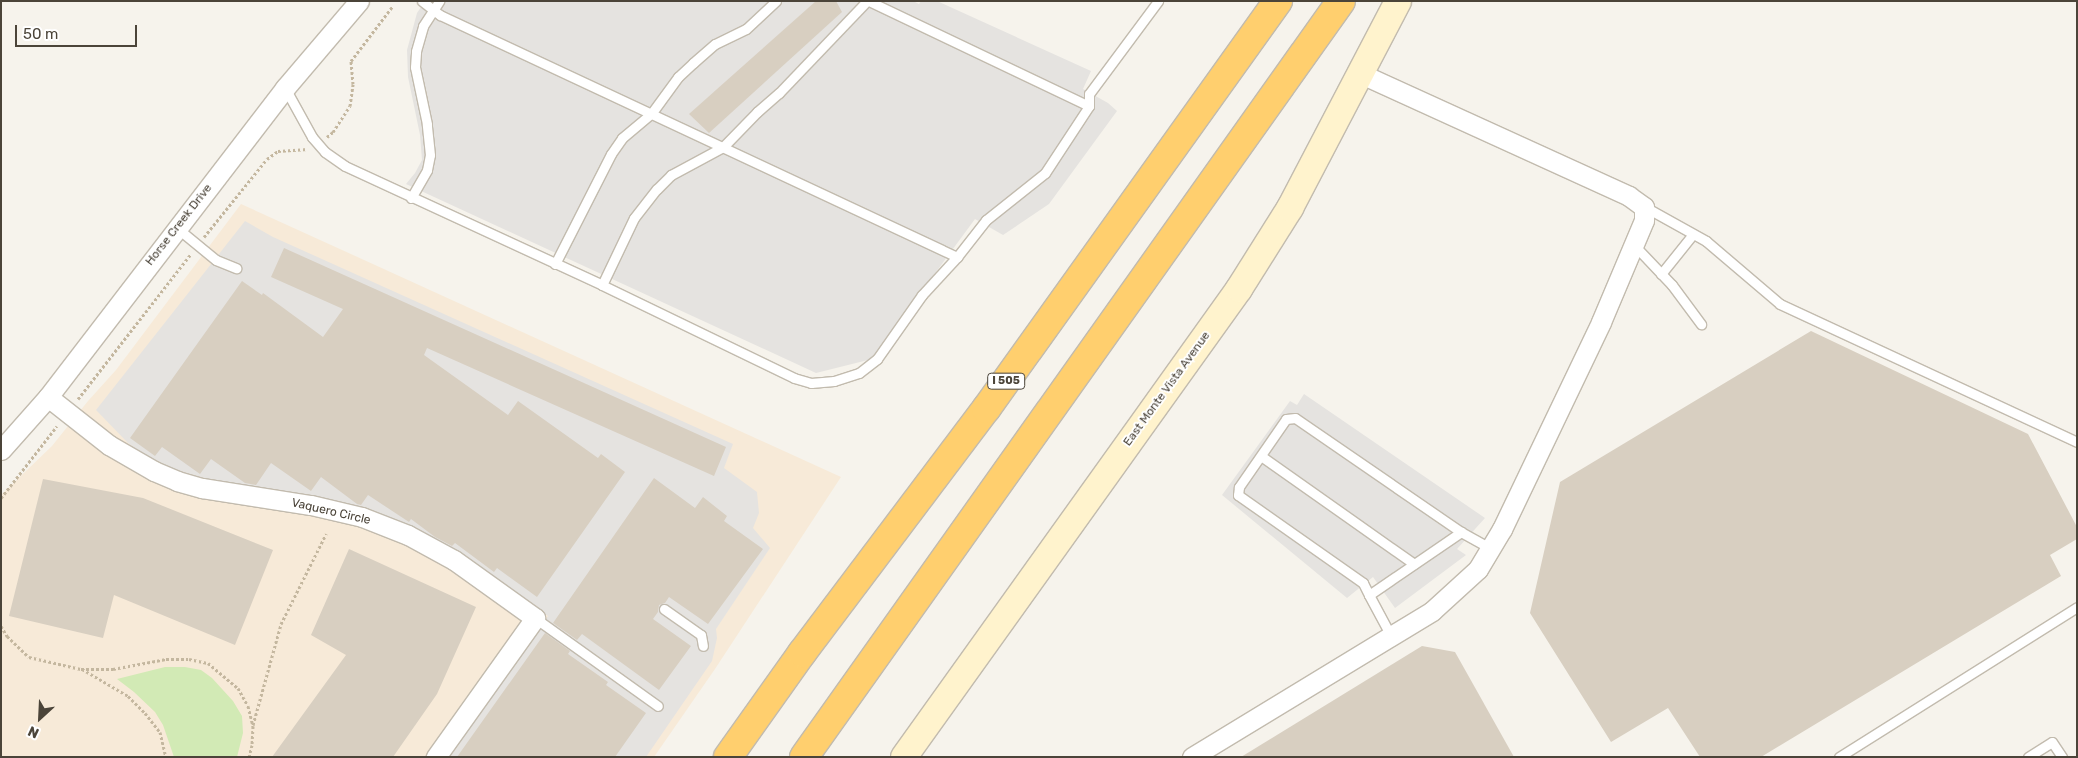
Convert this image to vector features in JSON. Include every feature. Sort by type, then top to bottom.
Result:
[{"type":"highway","name":"I 505","points":[[728,757],[802,653],[998,393],[1278,1]]},
{"type":"highway","points":[[804,757],[1341,1]]},
{"type":"street","name":"Horse Creek Drive","points":[[1,450],[48,397],[285,88],[359,1]]},
{"type":"street","name":"East Monte Vista Avenue","points":[[904,757],[1238,289],[1290,208],[1398,1]]},
{"type":"street","points":[[1192,757],[1432,611],[1478,569],[1502,529],[1601,322],[1644,220],[1644,207],[1629,196],[1360,73]]},
{"type":"street","name":"Vaquero Circle","points":[[48,397],[109,445],[169,478],[202,488],[311,505],[362,517],[408,535],[454,560],[535,618]]},
{"type":"street","points":[[436,757],[535,618]]},
{"type":"lane","points":[[422,1],[434,10],[651,114],[957,257]]},
{"type":"lane","points":[[411,198],[427,170],[430,155],[415,66],[416,51],[423,26],[439,1]]},
{"type":"lane","points":[[555,264],[611,154],[622,138],[651,114],[678,77],[693,63],[716,44],[746,29],[776,1]]},
{"type":"lane","points":[[602,286],[634,218],[657,189],[671,175],[723,147],[757,112],[780,93],[868,1],[1090,106]]},
{"type":"lane","points":[[285,88],[312,137],[325,152],[345,166],[794,378],[811,383],[834,381],[859,373],[877,359],[922,295],[957,257],[986,220],[1046,172],[1090,106],[1090,94],[1099,80],[1158,1]]},
{"type":"lane","points":[[1644,207],[1706,241],[1780,304],[2077,442]]},
{"type":"lane","points":[[177,228],[216,260],[236,268]]},
{"type":"lane","points":[[1661,274],[1694,234]]},
{"type":"lane","points":[[1633,245],[1661,274],[1701,324]]},
{"type":"lane","points":[[1391,636],[1362,583],[1238,495],[1239,487],[1286,419],[1295,418],[1461,532],[1490,548]]},
{"type":"lane","points":[[1260,456],[1414,564]]},
{"type":"lane","points":[[1369,595],[1461,532]]},
{"type":"lane","points":[[1839,757],[2077,607]]},
{"type":"lane","points":[[664,610],[701,635],[703,646]]},
{"type":"lane","points":[[535,618],[658,706]]},
{"type":"lane","points":[[2028,757],[2052,742],[2062,757]]},
{"type":"path","points":[[249,757],[253,726],[281,624],[326,534]]},
{"type":"path","points":[[1,626],[7,636],[29,657],[81,669],[113,669],[166,659],[189,659],[208,663],[238,688],[248,706],[253,726]]},
{"type":"path","points":[[81,669],[128,696],[145,713],[160,732],[166,757]]},
{"type":"shaded area","points":[[425,1],[913,1],[919,4],[921,1],[937,1],[1091,71],[1083,89],[1108,103],[1117,111],[1049,204],[1003,235],[975,219],[872,359],[816,373],[406,184],[422,160],[420,135],[408,77],[407,50],[417,13]]},
{"type":"shaded area","points":[[241,204],[841,477],[715,669],[654,757],[1,757],[1,495],[52,446],[116,370]]},
{"type":"shaded area","points":[[245,221],[273,237],[733,444],[724,468],[757,492],[759,513],[753,528],[770,548],[716,629],[717,638],[712,661],[646,757],[450,757],[548,616],[420,534],[252,492],[170,468],[151,460],[128,443],[96,410]]},
{"type":"shaded area","points":[[1304,394],[1485,518],[1457,549],[1466,555],[1395,608],[1373,577],[1347,598],[1222,495],[1290,401],[1297,405]]},
{"type":"green space","points":[[165,667],[185,667],[201,670],[212,678],[233,701],[242,716],[243,733],[237,757],[174,757],[163,725],[155,712],[117,679]]},
{"type":"building","points":[[816,1],[836,1],[842,12],[709,133],[689,114]]},
{"type":"building","points":[[284,248],[726,447],[714,476],[427,348],[424,355],[508,415],[518,401],[598,458],[601,454],[625,472],[537,597],[497,568],[494,572],[455,543],[452,546],[435,537],[411,519],[409,522],[368,495],[361,505],[357,504],[321,477],[311,491],[271,463],[256,485],[245,483],[211,459],[200,474],[162,447],[155,456],[130,438],[242,281],[262,295],[263,293],[323,337],[343,309],[271,277]]},
{"type":"building","points":[[1811,331],[2028,434],[2077,527],[2077,539],[2050,555],[2061,576],[1761,757],[1700,757],[1668,708],[1611,742],[1530,613],[1560,482]]},
{"type":"building","points":[[654,478],[695,508],[703,497],[727,516],[724,521],[763,549],[708,624],[669,597],[665,603],[659,605],[658,612],[653,619],[691,646],[659,690],[582,634],[577,640],[553,623]]},
{"type":"building","points":[[43,479],[143,498],[273,550],[235,645],[114,595],[103,638],[9,616]]},
{"type":"building","points":[[349,549],[476,607],[437,694],[393,757],[272,757],[346,655],[311,635]]},
{"type":"building","points":[[545,633],[570,651],[568,654],[608,682],[606,685],[646,713],[615,757],[457,757]]},
{"type":"building","points":[[1422,646],[1455,652],[1514,757],[1241,757]]}]
